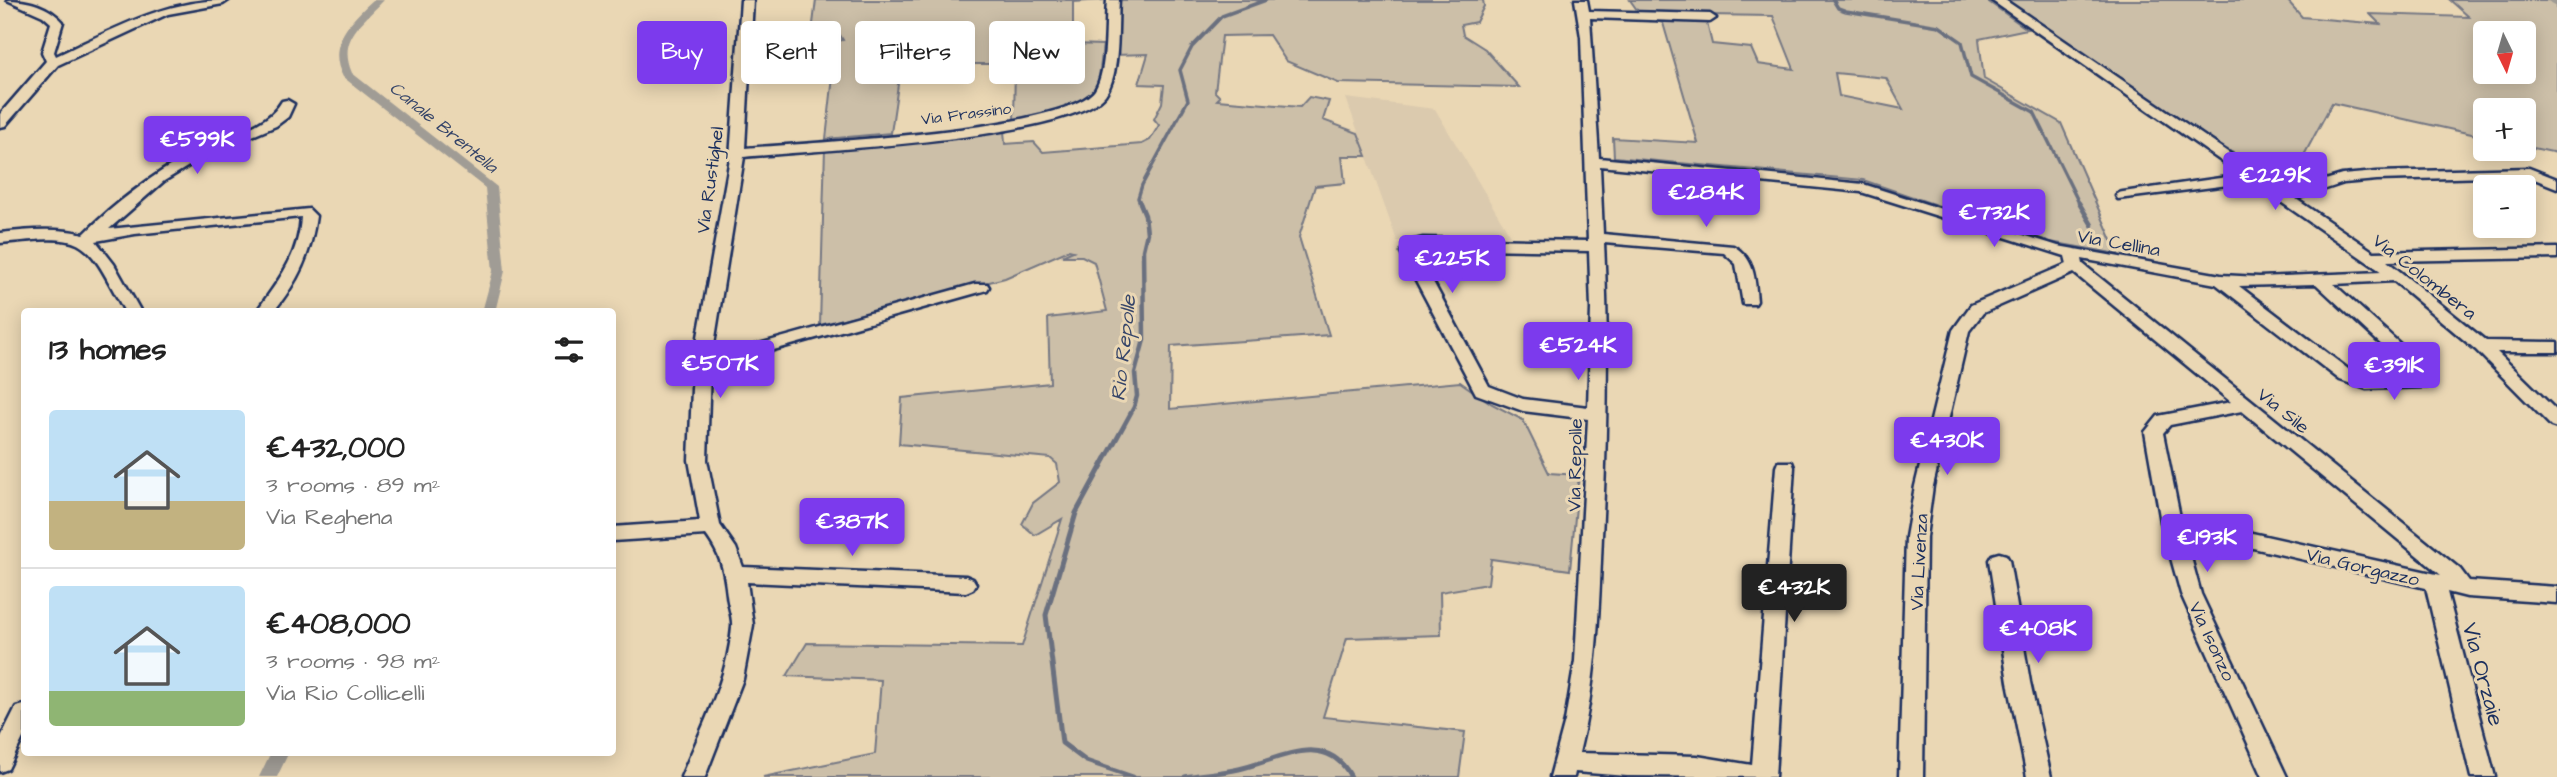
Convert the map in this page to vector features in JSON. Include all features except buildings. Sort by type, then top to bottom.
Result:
[{"type":"street","points":[[13,0],[47,13],[57,22],[48,52],[53,62]]},
{"type":"street","points":[[0,123],[53,62],[165,11],[223,0]]},
{"type":"street","name":"Via Rustighel","points":[[692,777],[732,679],[743,625],[737,597],[736,574],[726,548],[711,527],[698,460],[702,365],[737,153],[747,0]]},
{"type":"street","name":"Via Frassino","points":[[737,153],[998,129],[1035,122],[1073,108],[1089,101],[1100,91],[1107,69],[1113,0]]},
{"type":"street","name":"Via Colombera","points":[[1997,0],[2398,276],[2482,346],[2557,422]]},
{"type":"street","points":[[1583,7],[1710,18]]},
{"type":"street","name":"Via Repolle","points":[[1564,769],[1586,661],[1597,414],[1599,309],[1583,7]]},
{"type":"street","points":[[85,240],[159,178],[200,153],[271,123],[283,114],[287,104]]},
{"type":"street","name":"Via Cellina","points":[[1591,161],[1863,188],[2074,260],[2221,280],[2321,280],[2398,276]]},
{"type":"street","points":[[2286,198],[2342,178],[2377,176],[2529,172],[2557,184]]},
{"type":"street","points":[[2123,196],[2255,177]]},
{"type":"street","points":[[85,240],[135,229],[304,212],[309,216],[305,246],[292,279],[267,308]]},
{"type":"street","points":[[0,238],[58,235],[85,240],[95,247],[131,308]]},
{"type":"street","points":[[1597,414],[1517,405],[1482,390],[1409,252],[1411,245],[1595,242],[1728,249],[1739,254],[1744,262],[1749,301]]},
{"type":"street","points":[[2372,257],[2557,253]]},
{"type":"street","name":"Via Sile","points":[[2074,260],[2244,405],[2453,574],[2463,588]]},
{"type":"street","name":"Via Livenza","points":[[1911,777],[1916,537],[1924,486],[1961,330],[1978,309],[2074,260]]},
{"type":"street","points":[[2221,280],[2346,376],[2366,383],[2421,383],[2423,374],[2321,280]]},
{"type":"street","points":[[702,365],[981,287]]},
{"type":"street","points":[[2482,346],[2557,347]]},
{"type":"street","name":"Via Isonzo","points":[[2244,405],[2175,417],[2157,425],[2154,432],[2171,522],[2191,594],[2275,777]]},
{"type":"street","points":[[1564,769],[1697,766],[1762,777],[1785,467]]},
{"type":"street","name":"Via Gorgazzo","points":[[2171,522],[2435,583],[2497,593],[2557,595]]},
{"type":"street","points":[[616,534],[711,527]]},
{"type":"street","points":[[1999,560],[2019,682],[2039,777]]},
{"type":"street","points":[[736,574],[966,584]]},
{"type":"street","name":"Via Orzaie","points":[[2435,583],[2483,777]]},
{"type":"street","points":[[0,762],[21,720]]},
{"type":"shaded area","points":[[816,0],[1104,0],[1073,2],[1073,21],[989,21],[989,64],[975,64],[975,21],[855,21],[855,84],[898,84],[891,133],[826,139],[832,84],[841,84],[841,21],[813,21]]},
{"type":"shaded area","points":[[1118,0],[1483,0],[1484,6],[1476,22],[1461,25],[1463,35],[1485,49],[1519,87],[1338,83],[1286,61],[1269,35],[1222,36],[1215,92],[1220,97],[1217,100],[1300,107],[1309,97],[1329,101],[1323,120],[1358,133],[1367,156],[1342,156],[1345,183],[1315,186],[1299,237],[1329,335],[1171,346],[1170,409],[1460,382],[1492,404],[1523,420],[1549,473],[1579,475],[1570,570],[1491,559],[1488,584],[1440,592],[1441,635],[1347,638],[1323,717],[1465,732],[1459,777],[763,777],[875,754],[881,680],[787,676],[807,643],[1022,646],[1062,519],[1035,535],[1022,524],[1033,503],[1060,482],[1057,464],[1050,458],[899,444],[902,398],[1050,383],[1048,318],[1107,311],[1094,262],[1082,256],[1062,256],[1073,251],[1069,250],[1005,278],[820,325],[825,148],[1004,130],[1005,144],[1034,142],[1043,152],[1142,144],[1150,140],[1159,125],[1154,119],[1162,103],[1164,85],[1139,84],[1148,54],[1114,55]]},
{"type":"shaded area","points":[[1630,0],[1986,0],[2027,29],[1979,39],[1984,79],[2061,123],[2118,254],[2039,240],[1863,180],[1614,157],[1613,138],[1698,143],[1663,23],[1642,17]],"holes":[[[1705,15],[1773,16],[1794,69],[1758,64],[1751,48],[1712,44]],[[1835,73],[1886,78],[1903,109],[1839,96]]]},
{"type":"shaded area","points":[[2006,0],[2287,0],[2302,17],[2380,24],[2370,14],[2469,17],[2450,0],[2557,0],[2557,153],[2536,149],[2536,98],[2473,98],[2473,134],[2332,103],[2288,185],[2218,144],[2026,18]]},
{"type":"shaded area","points":[[1085,44],[1103,45],[1097,84],[1083,100],[1048,115],[1014,122],[1015,84],[1085,84]]},
{"type":"shaded area","points":[[1346,98],[1435,109],[1511,237],[1397,241]]},
{"type":"waterway","name":"Canale Brentella","points":[[379,0],[348,33],[341,53],[342,64],[347,75],[491,187],[499,271],[489,308]]},
{"type":"waterway","name":"Rio Repolle","points":[[1141,205],[1138,198],[1142,185],[1188,100],[1180,70],[1192,47],[1222,16],[1266,0]]},
{"type":"waterway","points":[[1833,0],[1838,8],[1846,11],[1939,26],[1962,42],[1971,77],[2034,112],[2079,203]]},
{"type":"waterway","name":"Rio Repolle","points":[[1105,460],[1134,407],[1137,396],[1135,373],[1144,340],[1143,250],[1147,233],[1145,215],[1140,203]]},
{"type":"waterway","points":[[2079,203],[2092,225]]},
{"type":"waterway","name":"Rio Repolle","points":[[1106,458],[1076,513],[1046,615],[1062,743],[1086,761],[1133,777]]},
{"type":"waterway","name":"Rio Repolle","points":[[1185,777],[1232,770],[1285,755],[1315,751],[1329,754],[1341,763],[1351,777]]},
{"type":"waterway","name":"Canale Brentella","points":[[268,777],[278,756]]}]
